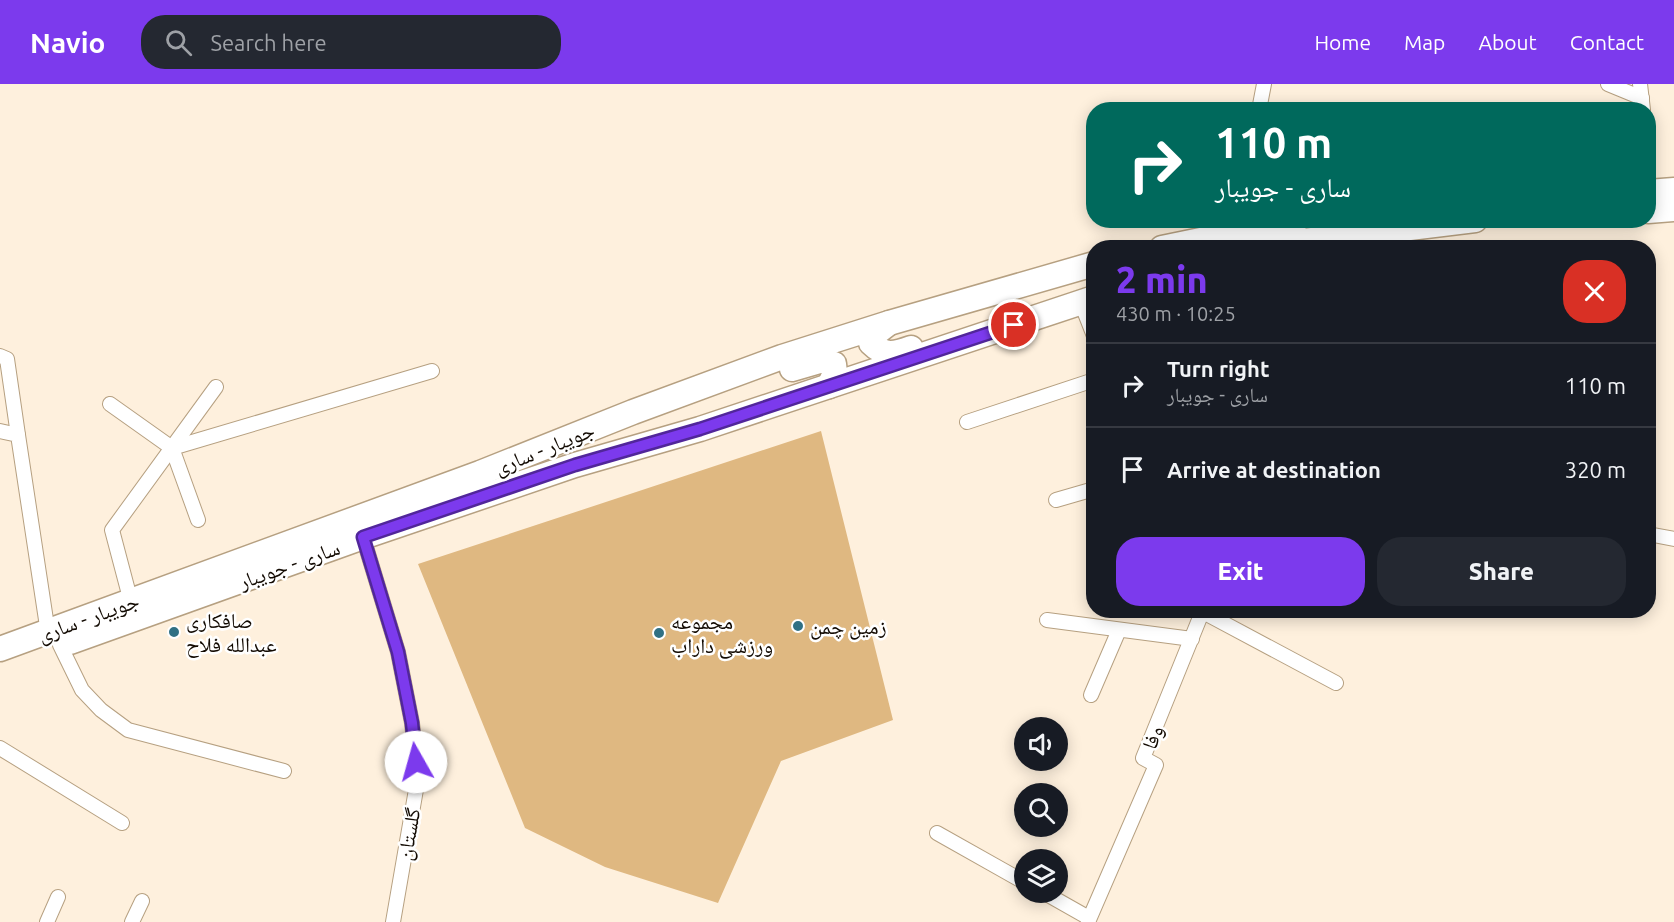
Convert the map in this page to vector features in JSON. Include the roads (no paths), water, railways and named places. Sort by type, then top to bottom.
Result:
[{"type":"highway","points":[[1656,191],[1674,190]]},
{"type":"highway","points":[[1656,210],[1674,209]]},
{"type":"highway","points":[[1207,240],[1267,228]]},
{"type":"highway","points":[[1324,240],[1414,228]]},
{"type":"highway","points":[[1252,232],[1273,240]]},
{"type":"highway","name":"جویبار - ساری","points":[[0,650],[54,639],[132,602],[480,473],[633,412],[806,348],[1086,266]]},
{"type":"highway","name":"ساری - جویبار","points":[[0,666],[54,639],[575,465],[700,429],[1086,302]]},
{"type":"highway","points":[[889,323],[876,333],[871,343],[880,352],[891,355],[949,334],[978,330],[997,331]]},
{"type":"highway","points":[[633,412],[672,411],[708,401],[824,360],[834,364],[835,373],[829,386]]},
{"type":"street","points":[[1261,102],[1264,84]]},
{"type":"street","points":[[1608,84],[1642,97]]},
{"type":"street","points":[[0,356],[7,359],[54,639],[82,690],[101,710],[128,730],[284,771]]},
{"type":"street","points":[[172,448],[432,371]]},
{"type":"street","points":[[967,422],[1086,383]]},
{"type":"street","points":[[132,602],[112,530],[216,387]]},
{"type":"street","points":[[110,404],[172,448],[198,520]]},
{"type":"street","points":[[0,431],[18,435]]},
{"type":"street","points":[[1056,500],[1086,491]]},
{"type":"street","points":[[1656,536],[1674,540]]},
{"type":"street","name":"گلستان","points":[[363,537],[398,652],[412,723],[418,778],[393,922]]},
{"type":"street","name":"وفا","points":[[1088,920],[1156,765],[1143,758],[1200,618]]},
{"type":"street","points":[[1216,618],[1336,683]]},
{"type":"street","points":[[1047,620],[1192,639]]},
{"type":"street","points":[[1091,695],[1119,630]]},
{"type":"street","points":[[0,748],[122,823]]},
{"type":"street","points":[[937,833],[1014,876]]},
{"type":"street","points":[[47,922],[58,897]]},
{"type":"street","points":[[132,922],[142,900]]},
{"type":"street","points":[[1061,903],[1088,920]]},
{"type":"place","name":"زمین چمن","points":[[798,626]]},
{"type":"place","name":"صافکاری عبدالله فلاح","points":[[174,632]]},
{"type":"place","name":"مجموعه ورزشی داراب","points":[[659,633]]}]
